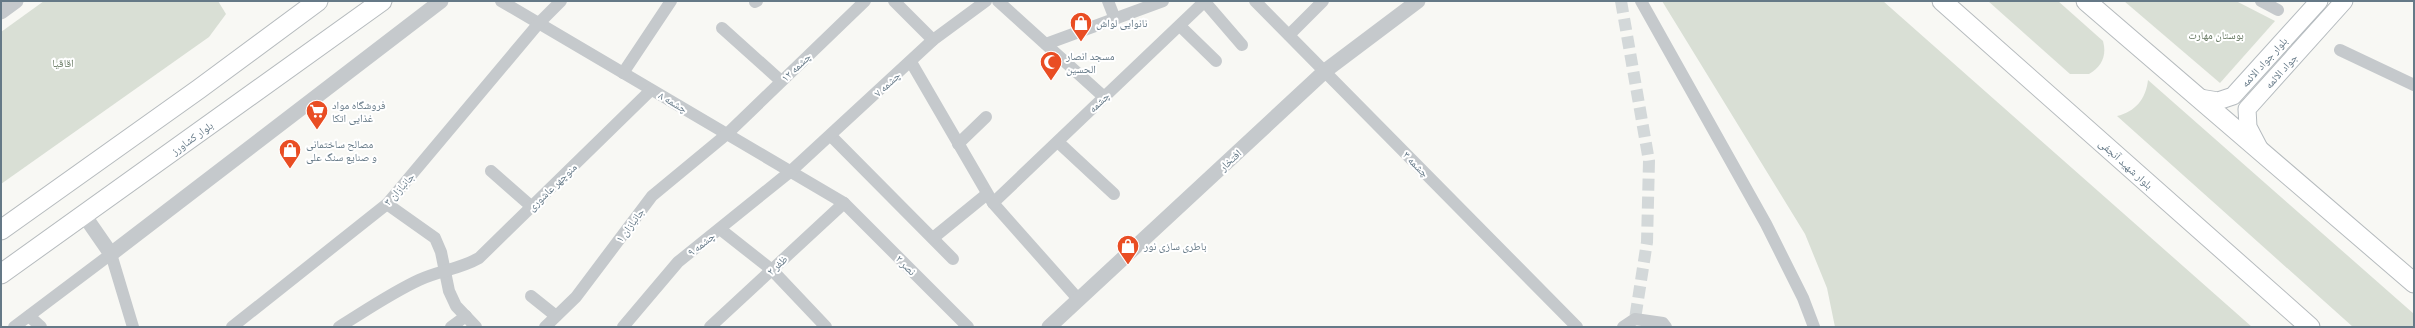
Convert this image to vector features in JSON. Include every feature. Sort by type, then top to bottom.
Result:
[{"type":"main road","points":[[1,230],[199,89],[318,1]]},
{"type":"main road","name":"بلوار کشاورز","points":[[1,274],[382,1]]},
{"type":"main road","name":"بلوار شهید آنجفی","points":[[1942,1],[2310,327]]},
{"type":"main road","points":[[2086,1],[2414,283]]},
{"type":"main road","name":"بلوار جواد الائمه","points":[[2200,98],[2218,101],[2233,96],[2319,1]]},
{"type":"main road","name":"جواد الائمه","points":[[2248,109],[2344,1]]},
{"type":"main road","points":[[2233,96],[2248,109],[2248,128],[2260,150]]},
{"type":"street","points":[[1,12],[16,1]]},
{"type":"street","points":[[14,327],[441,1]]},
{"type":"street","name":"چشمه ۸","points":[[501,1],[844,203]]},
{"type":"street","name":"جانبازان ۳","points":[[232,327],[387,204],[539,23],[561,1]]},
{"type":"street","points":[[623,73],[671,1]]},
{"type":"street","name":"چشمه ۱۲","points":[[727,134],[865,1]]},
{"type":"street","points":[[894,1],[933,40]]},
{"type":"street","name":"چشمه ۷","points":[[791,171],[831,136],[933,40],[986,1]]},
{"type":"street","points":[[998,1],[1104,97]]},
{"type":"street","points":[[1108,1],[1115,19]]},
{"type":"street","points":[[1046,44],[1163,1]]},
{"type":"street","points":[[1205,1],[1242,45]]},
{"type":"street","name":"چشمه","points":[[933,238],[990,199],[1058,142],[1205,1]]},
{"type":"street","name":"چشمه ۳","points":[[1255,1],[1577,327]]},
{"type":"street","points":[[1289,35],[1323,1]]},
{"type":"street","name":"افتخار","points":[[1048,327],[1079,300],[1325,71],[1418,1]]},
{"type":"street","points":[[1641,1],[1766,224],[1803,298],[1814,327]]},
{"type":"street","points":[[2262,1],[2278,10]]},
{"type":"street","points":[[1180,26],[1216,61]]},
{"type":"street","points":[[722,28],[781,81]]},
{"type":"street","points":[[2340,50],[2414,85]]},
{"type":"street","points":[[911,62],[990,199],[1079,300]]},
{"type":"street","name":"منوچهر عاشوری","points":[[339,327],[400,289],[445,272],[466,266],[479,258],[651,90]]},
{"type":"street","points":[[958,144],[986,117]]},
{"type":"street","name":"جانبازان ۱","points":[[545,327],[576,296],[652,196],[727,134]]},
{"type":"street","points":[[831,136],[953,259]]},
{"type":"street","points":[[1058,142],[1114,194]]},
{"type":"street","points":[[491,171],[532,207]]},
{"type":"street","name":"چشمه ۹","points":[[623,327],[678,262],[791,171]]},
{"type":"street","name":"ظفر ۲","points":[[710,327],[844,203]]},
{"type":"street","name":"نصر ۲","points":[[844,203],[968,327]]},
{"type":"street","points":[[387,204],[434,238],[441,252],[449,291],[456,306],[476,327]]},
{"type":"street","points":[[84,215],[111,254],[133,327]]},
{"type":"street","points":[[720,229],[772,270],[826,327]]},
{"type":"street","points":[[531,296],[556,316]]},
{"type":"street","points":[[29,316],[41,327]]},
{"type":"street","points":[[451,327],[466,316]]},
{"type":"street","points":[[1623,327],[1635,319],[1663,323],[1666,327]]},
{"type":"green space","name":"اقاقیا","points":[[44,1],[218,1],[226,14],[209,37],[1,184],[1,32]]},
{"type":"green space","points":[[1662,1],[1883,1],[2252,327],[1835,327],[1827,288],[1805,234]]},
{"type":"green space","points":[[1988,1],[2058,1],[2103,41],[2104,56],[2100,64],[2089,74],[2070,74]]},
{"type":"green space","name":"بوستان مهارت","points":[[2124,1],[2236,1],[2275,21],[2220,83]]},
{"type":"green space","points":[[2148,80],[2414,314],[2414,327],[2353,327],[2117,116],[2129,111],[2138,104],[2145,93]]},
{"type":"tunnel","points":[[1621,1],[1649,161],[1647,242],[1635,319]]},
{"type":"place","name":"نانوایی لواش","points":[[1081,42]]},
{"type":"place","name":"مسجد انصار الحسین","points":[[1051,82]]},
{"type":"place","name":"فروشگاه مواد غذایی اتکا","points":[[317,130]]},
{"type":"place","name":"مصالح ساختمانی و صنایع سنگ علی","points":[[290,170]]},
{"type":"place","name":"باطری سازی نور","points":[[1128,266]]}]
